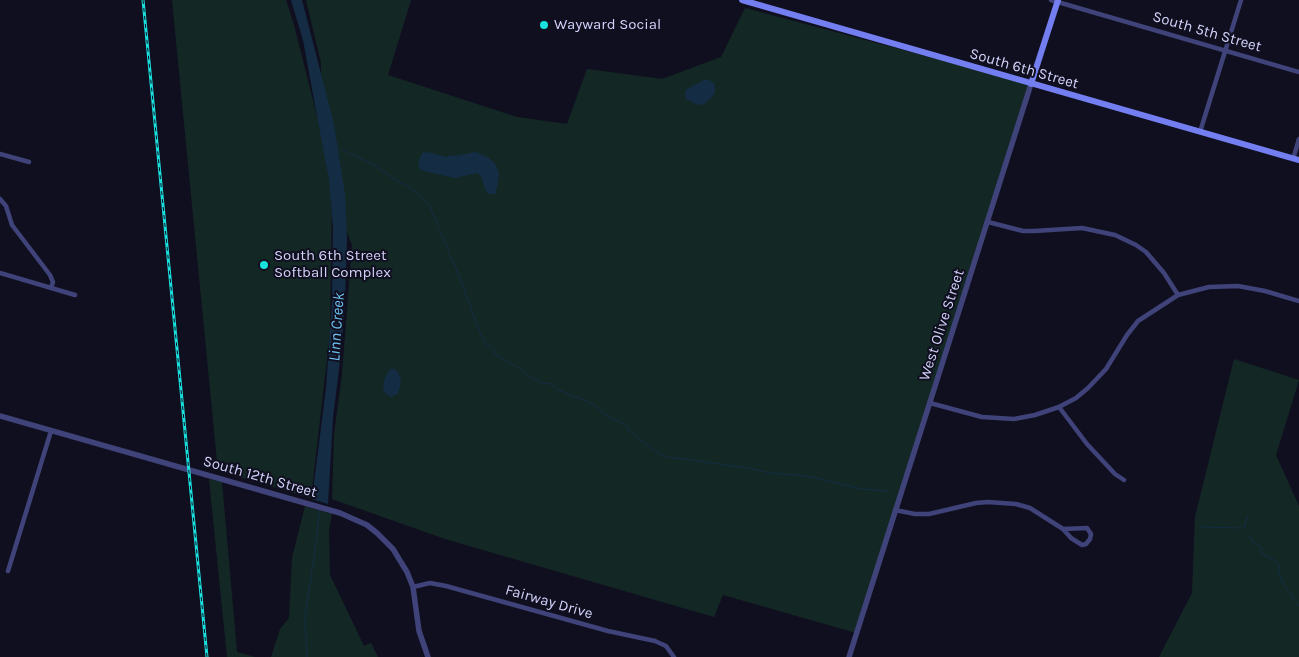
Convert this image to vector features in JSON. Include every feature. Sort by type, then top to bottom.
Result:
[{"type":"main road","name":"South 6th Street","points":[[742,0],[1296,160]]},
{"type":"main road","name":"West Olive Street","points":[[1031,84],[1055,1]]},
{"type":"street","points":[[1200,132],[1242,0]]},
{"type":"street","name":"South 5th Street","points":[[1055,1],[1299,72]]},
{"type":"street","name":"West Olive Street","points":[[851,656],[1031,84]]},
{"type":"street","points":[[1296,160],[1299,139]]},
{"type":"street","points":[[0,154],[29,162]]},
{"type":"street","points":[[0,199],[6,206],[12,225],[50,275],[53,282],[52,288]]},
{"type":"street","points":[[988,222],[1023,231],[1082,228],[1126,239],[1146,252],[1164,273],[1178,295]]},
{"type":"street","points":[[0,273],[75,295]]},
{"type":"street","points":[[930,403],[979,417],[1021,418],[1059,407],[1076,398],[1098,378],[1138,321],[1178,295],[1209,287],[1238,286],[1265,291],[1299,301]]},
{"type":"street","points":[[1059,407],[1087,444],[1115,474],[1124,480]]},
{"type":"street","name":"South 12th Street","points":[[0,416],[334,511],[367,525],[382,537],[399,559],[413,587],[419,631],[428,657]]},
{"type":"street","points":[[8,571],[51,431]]},
{"type":"street","points":[[896,510],[915,514],[929,514],[976,503],[1004,503],[1030,508],[1063,529],[1071,538],[1082,545],[1086,544],[1090,539],[1091,534],[1087,528],[1063,529]]},
{"type":"street","name":"Fairway Drive","points":[[413,587],[430,583],[446,586],[608,632],[655,641],[666,646],[674,657]]},
{"type":"green space","points":[[172,0],[286,0],[322,136],[321,63],[306,0],[411,0],[388,75],[517,117],[567,124],[587,69],[662,79],[721,57],[745,8],[1031,84],[856,633],[723,595],[714,617],[445,539],[332,499],[334,434],[342,375],[352,245],[332,195],[330,333],[311,498],[218,471]]},
{"type":"green space","points":[[1234,359],[1299,380],[1276,455],[1299,506],[1299,657],[1159,657],[1192,593],[1195,517]]},
{"type":"green space","points":[[209,479],[222,482],[237,652],[255,657],[227,657]]},
{"type":"green space","points":[[305,506],[332,514],[329,530],[330,575],[364,646],[371,643],[378,657],[271,657],[280,629],[289,618],[292,558]]},
{"type":"water","points":[[291,0],[302,0],[334,124],[345,194],[347,238],[345,299],[342,344],[333,418],[328,504],[312,499],[326,388],[332,303],[333,227],[329,180],[303,40]]},
{"type":"water","points":[[704,80],[714,83],[715,93],[710,99],[704,104],[698,105],[686,99],[685,93],[687,89]]},
{"type":"water","points":[[427,152],[446,157],[476,152],[489,158],[496,165],[499,173],[495,194],[489,194],[486,191],[481,176],[477,173],[455,178],[420,169],[418,163],[422,153]]},
{"type":"water","points":[[390,369],[395,369],[401,381],[398,394],[391,397],[386,394],[383,388],[385,378]]},
{"type":"waterway","points":[[338,148],[374,165],[421,196],[430,207],[460,278],[481,336],[485,339],[484,343],[493,349],[495,354],[532,378],[542,383],[551,384],[556,389],[593,404],[610,418],[625,424],[629,431],[656,452],[668,457],[748,468],[770,473],[808,476],[862,489],[888,491]]},
{"type":"waterway","name":"Linn Creek","points":[[307,657],[305,616],[317,537],[319,509]]},
{"type":"waterway","points":[[1201,527],[1244,528],[1248,515]]},
{"type":"waterway","points":[[1248,536],[1250,536],[1253,542],[1261,546],[1261,553],[1276,561],[1279,566],[1281,580],[1299,606]]},
{"type":"railway","points":[[143,0],[207,657]]},
{"type":"place","name":"Wayward Social","points":[[544,25]]},
{"type":"place","name":"South 6th Street Softball Complex","points":[[264,265]]}]
